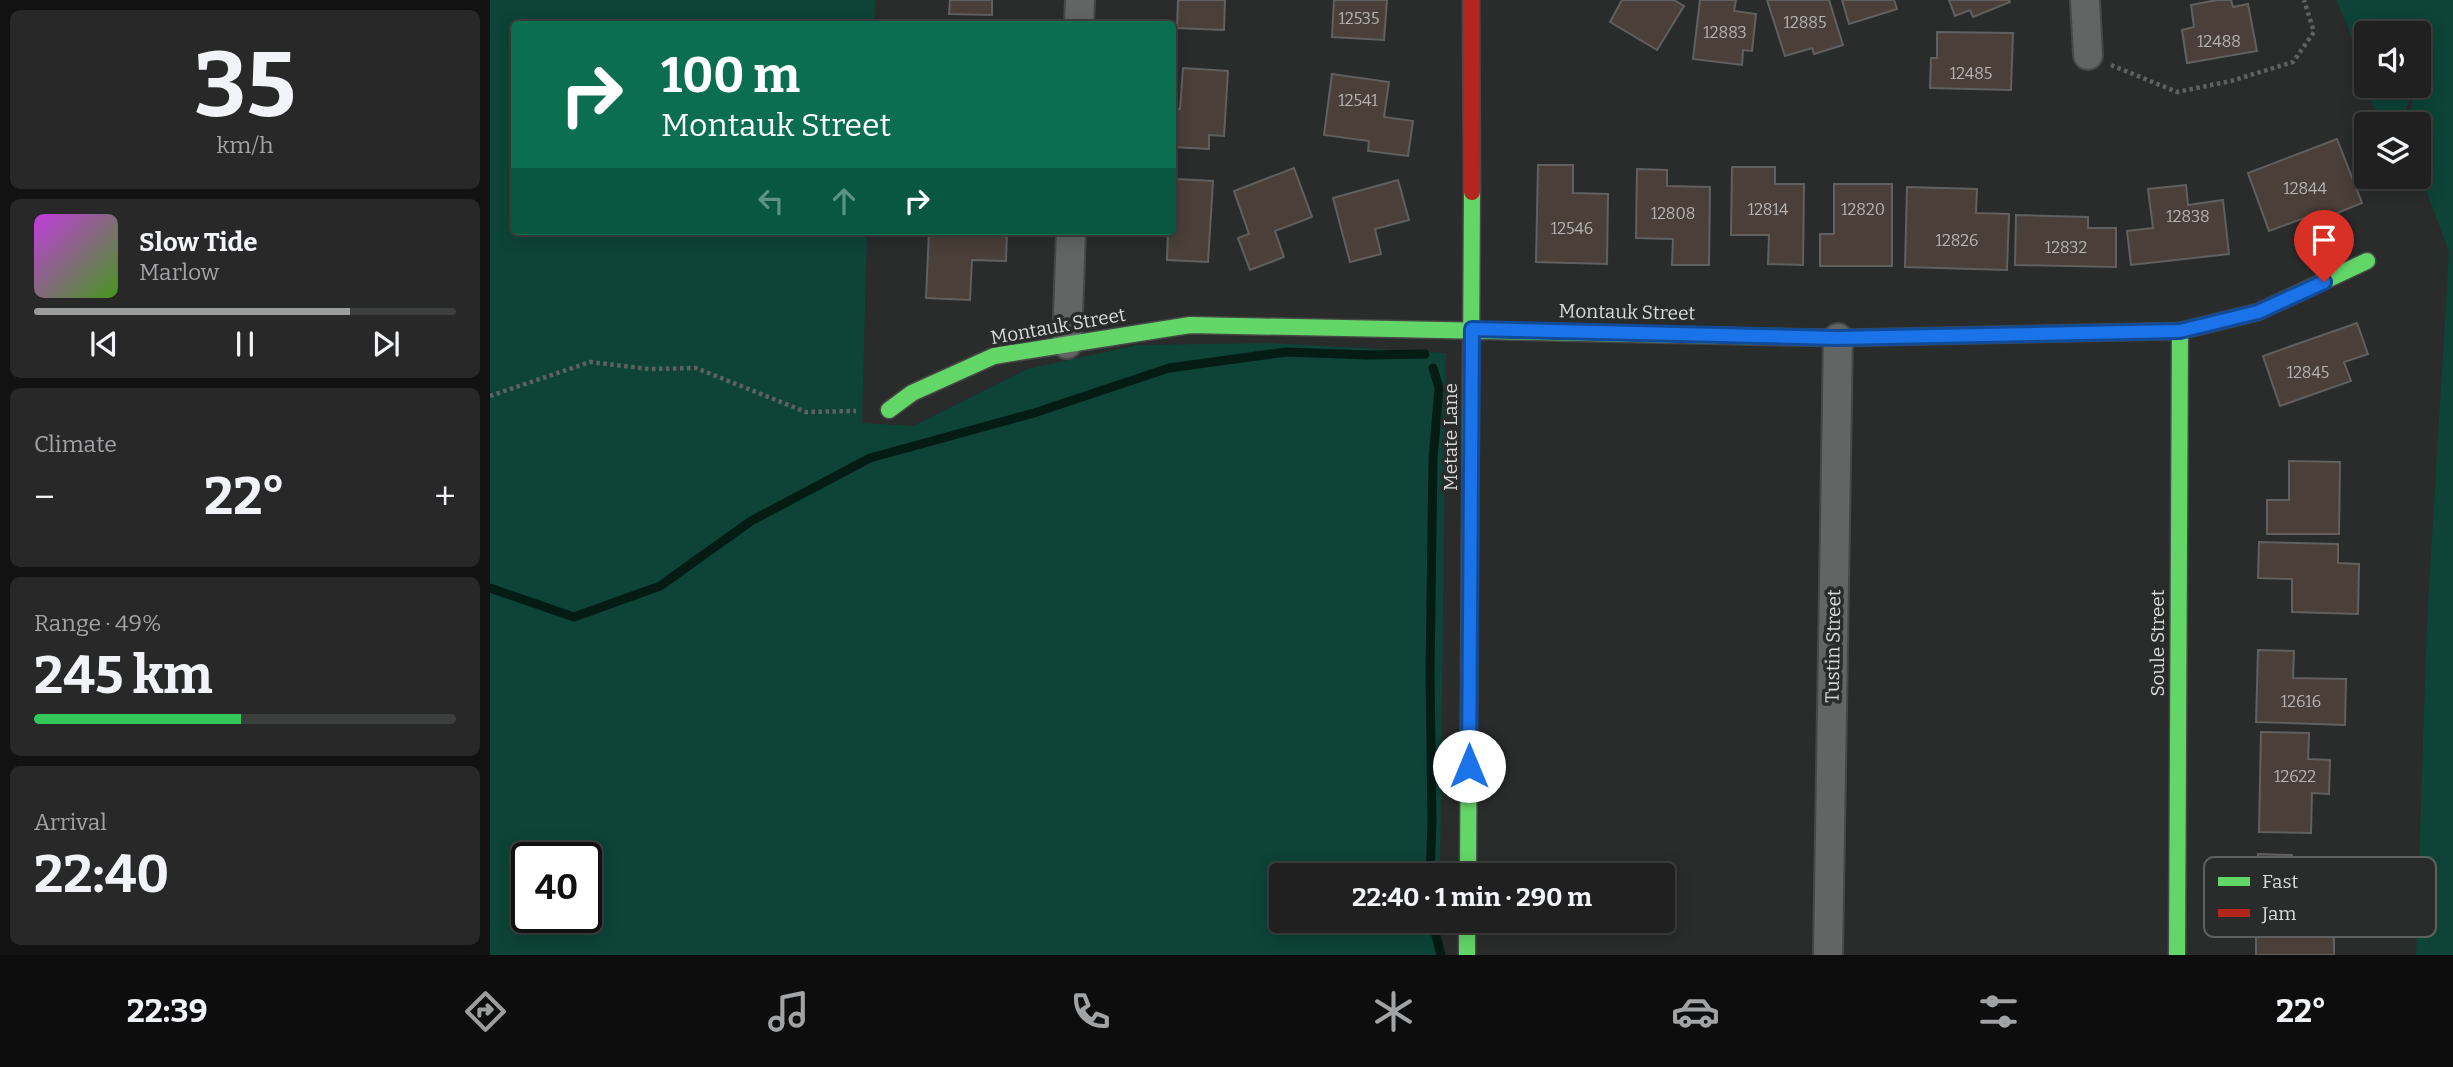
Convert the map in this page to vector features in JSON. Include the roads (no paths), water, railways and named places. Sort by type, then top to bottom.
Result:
[{"type":"street","points":[[1079,21],[1080,0]]},
{"type":"street","name":"Metate Lane","points":[[1468,863],[1472,329],[1471,0]]},
{"type":"street","points":[[2085,0],[2088,55]]},
{"type":"street","points":[[1067,344],[1071,235]]},
{"type":"street","name":"Montauk Street","points":[[889,410],[912,393],[994,356],[1190,325],[1838,338],[2180,331],[2258,312],[2367,261]]},
{"type":"street","name":"Soule Street","points":[[2177,955],[2180,331]]},
{"type":"street","name":"Tustin Street","points":[[1829,955],[1838,338]]},
{"type":"street","points":[[1467,933],[1467,955]]},
{"type":"waterway","points":[[490,588],[574,617],[660,586],[751,521],[870,458],[1034,413],[1169,368],[1286,352],[1425,354]]},
{"type":"waterway","points":[[1430,863],[1433,459],[1439,388],[1433,368]]},
{"type":"waterway","points":[[1435,933],[1441,955]]}]
